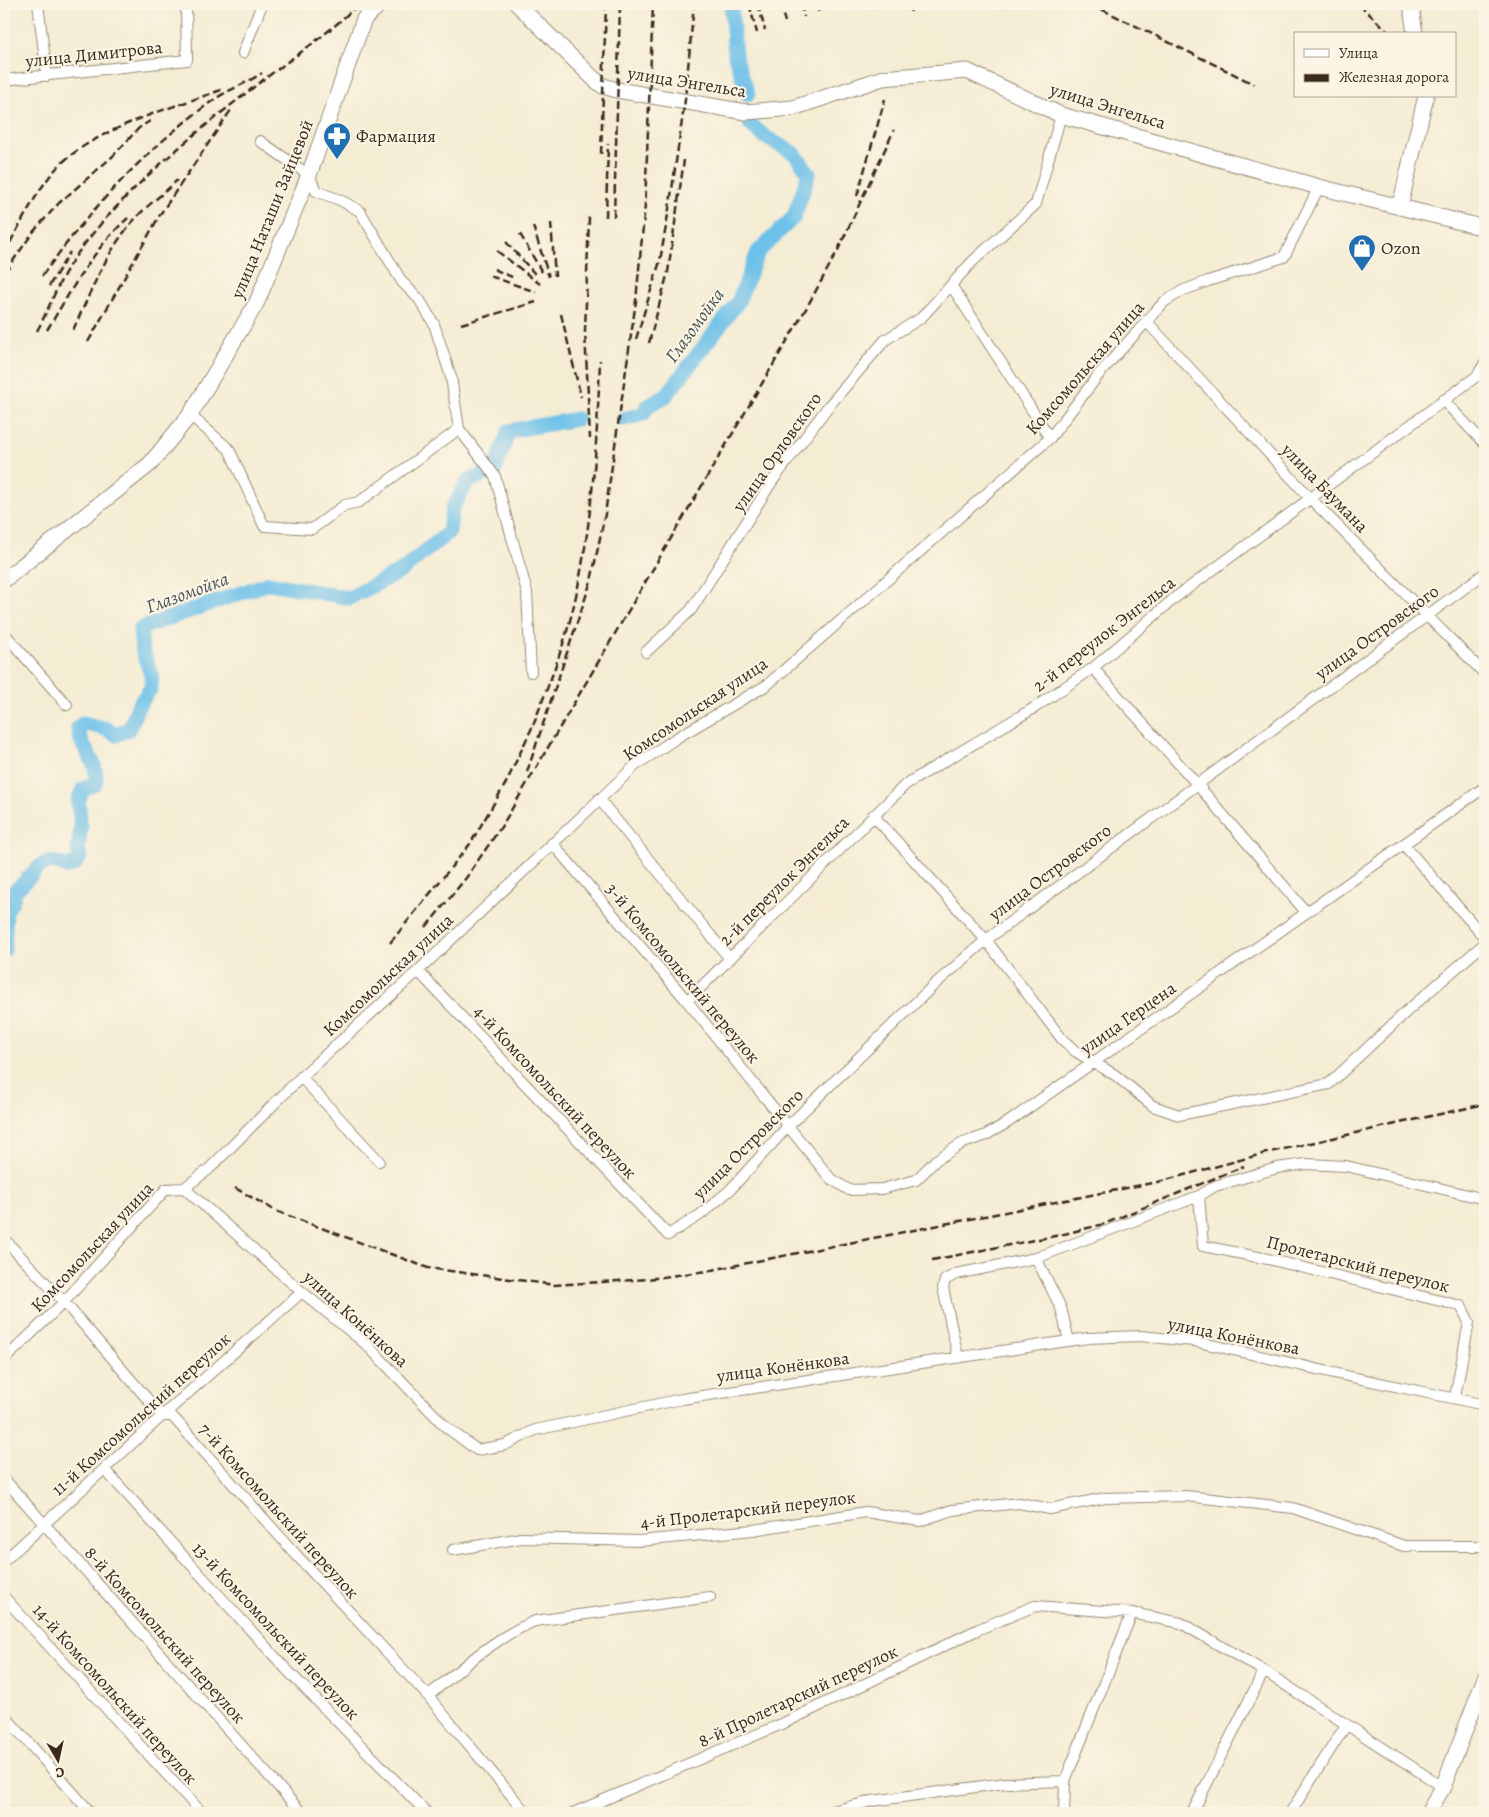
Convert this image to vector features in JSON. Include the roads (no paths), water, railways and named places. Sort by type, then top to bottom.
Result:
[{"type":"street","points":[[38,4],[47,76]]},
{"type":"street","name":"улица Димитрова","points":[[4,80],[187,60],[186,4]]},
{"type":"street","points":[[243,53],[262,4]]},
{"type":"street","name":"улица Наташи Зайцевой","points":[[4,580],[150,464],[190,415],[257,302],[310,175],[364,19],[380,4]]},
{"type":"street","name":"улица Энгельса","points":[[517,4],[594,80],[616,90],[746,112],[793,108],[883,78],[967,71],[1061,115],[1319,187],[1485,228]]},
{"type":"street","points":[[1414,4],[1412,13],[1415,32]]},
{"type":"street","points":[[1400,206],[1426,98]]},
{"type":"street","name":"улица Орловского","points":[[646,652],[691,610],[771,484],[827,408],[885,340],[921,318],[973,261],[1036,204],[1061,115]]},
{"type":"street","points":[[260,141],[310,175],[316,191],[340,200],[360,211],[402,282],[419,300],[434,324],[451,377],[459,429],[495,476],[527,592],[531,672]]},
{"type":"street","name":"Комсомольская улица","points":[[4,1360],[64,1302],[166,1190],[184,1188],[208,1170],[301,1077],[418,971],[636,766],[678,737],[767,684],[1050,438],[1100,373],[1164,302],[1182,291],[1284,257],[1319,187]]},
{"type":"street","points":[[952,285],[1050,438]]},
{"type":"street","name":"улица Баумана","points":[[1146,320],[1310,498],[1485,674]]},
{"type":"street","name":"2-й переулок Энгельса","points":[[687,1001],[906,784],[1034,708],[1092,668],[1176,597],[1477,376],[1485,363]]},
{"type":"street","points":[[1443,400],[1485,444]]},
{"type":"street","points":[[190,415],[229,449],[264,526],[312,529],[345,504],[359,502],[459,429]]},
{"type":"street","name":"улица Островского","points":[[668,1235],[700,1215],[730,1190],[789,1125],[935,984],[986,940],[1196,783],[1485,573]]},
{"type":"street","points":[[4,633],[67,705]]},
{"type":"street","points":[[1092,668],[1196,783],[1306,912]]},
{"type":"street","name":"улица Герцена","points":[[789,1125],[830,1178],[849,1190],[882,1189],[916,1180],[936,1160],[963,1143],[984,1136],[1007,1123],[1485,787]]},
{"type":"street","points":[[599,799],[730,959]]},
{"type":"street","points":[[873,815],[986,940],[1062,1039],[1075,1051],[1115,1075],[1153,1106],[1179,1115],[1329,1084],[1407,1011],[1485,943]]},
{"type":"street","name":"3-й Комсомольский переулок","points":[[552,844],[687,1001],[789,1125]]},
{"type":"street","points":[[1404,845],[1485,938]]},
{"type":"street","name":"4-й Комсомольский переулок","points":[[418,971],[668,1235]]},
{"type":"street","points":[[301,1077],[379,1161]]},
{"type":"street","points":[[958,1357],[943,1288],[945,1280],[956,1274],[1036,1258],[1199,1196],[1215,1186],[1277,1168],[1306,1164],[1346,1166],[1485,1199]]},
{"type":"street","name":"улица Конёнкова","points":[[184,1188],[302,1292],[367,1345],[446,1427],[477,1450],[505,1445],[535,1430],[682,1399],[1069,1341],[1140,1336],[1194,1341],[1485,1405]]},
{"type":"street","name":"Пролетарский переулок","points":[[1199,1196],[1203,1246],[1268,1259],[1461,1306],[1469,1322],[1454,1397]]},
{"type":"street","name":"7-й Комсомольский переулок","points":[[4,1238],[64,1302],[162,1416],[172,1416],[300,1559],[428,1696],[526,1813]]},
{"type":"street","points":[[1036,1258],[1061,1308],[1069,1341]]},
{"type":"street","name":"11-й Комсомольский переулок","points":[[4,1561],[162,1416],[302,1292]]},
{"type":"street","name":"13-й Комсомольский переулок","points":[[104,1469],[287,1670],[427,1813]]},
{"type":"street","name":"8-й Комсомольский переулок","points":[[4,1479],[302,1813]]},
{"type":"street","name":"4-й Пролетарский переулок","points":[[453,1550],[521,1538],[640,1541],[753,1530],[866,1512],[920,1521],[952,1510],[1019,1503],[1050,1508],[1105,1498],[1186,1496],[1293,1508],[1404,1546],[1485,1546]]},
{"type":"street","name":"14-й Комсомольский переулок","points":[[4,1597],[202,1813]]},
{"type":"street","points":[[428,1696],[490,1645],[512,1630],[535,1620],[710,1597]]},
{"type":"street","name":"8-й Пролетарский переулок","points":[[574,1813],[784,1723],[979,1629],[1035,1606],[1132,1613]]},
{"type":"street","points":[[1064,1813],[1065,1781],[1132,1613],[1181,1623],[1264,1671],[1443,1787]]},
{"type":"street","points":[[1192,1813],[1264,1671]]},
{"type":"street","points":[[1428,1813],[1443,1787],[1485,1678]]},
{"type":"street","points":[[4,1716],[91,1813]]},
{"type":"street","points":[[1290,1813],[1346,1725]]},
{"type":"street","points":[[824,1813],[872,1801],[1006,1783],[1065,1781]]},
{"type":"waterway","name":"Глазомойка","points":[[731,4],[735,56],[748,94]]},
{"type":"waterway","name":"Глазомойка","points":[[624,419],[643,414],[648,406],[666,396],[738,302],[758,252],[794,217],[809,173],[794,153],[765,137],[750,124]]},
{"type":"waterway","name":"Глазомойка","points":[[4,950],[6,911],[13,900],[15,890],[43,865],[57,863],[67,867],[75,864],[80,857],[78,848],[81,827],[78,801],[83,789],[95,784],[96,776],[93,762],[82,742],[78,727],[83,723],[107,729],[116,735],[130,728],[138,706],[151,688],[152,677],[142,649],[140,630],[269,583],[349,598],[401,571],[449,532],[452,509],[468,481],[495,470],[509,431],[577,419]]},
{"type":"railway","points":[[37,331],[59,284],[75,257],[93,233],[138,185],[188,140],[324,34],[358,4]]},
{"type":"railway","points":[[601,154],[606,4]]},
{"type":"railway","points":[[614,217],[620,4]]},
{"type":"railway","points":[[527,772],[591,581],[605,514],[636,301],[645,205],[653,4]]},
{"type":"railway","points":[[636,339],[660,261],[685,100],[694,4]]},
{"type":"railway","points":[[749,4],[757,33]]},
{"type":"railway","points":[[758,4],[765,30]]},
{"type":"railway","points":[[780,4],[785,22]]},
{"type":"railway","points":[[801,4],[804,17]]},
{"type":"railway","points":[[816,4],[819,13]]},
{"type":"railway","points":[[833,4],[834,8]]},
{"type":"railway","points":[[909,4],[911,12]]},
{"type":"railway","points":[[1091,4],[1254,84]]},
{"type":"railway","points":[[1359,4],[1388,32]]},
{"type":"railway","points":[[42,276],[100,203],[143,158],[166,137],[215,99],[262,73]]},
{"type":"railway","points":[[4,253],[40,190],[54,171],[70,156],[88,143],[109,132],[155,113],[221,90]]},
{"type":"railway","points":[[857,196],[885,99]]},
{"type":"railway","points":[[88,342],[161,213],[231,110]]},
{"type":"railway","points":[[5,272],[34,231],[59,203],[112,157],[139,128],[150,121]]},
{"type":"railway","points":[[426,927],[466,878],[503,824],[807,307],[838,250],[894,130]]},
{"type":"railway","points":[[606,217],[608,144]]},
{"type":"railway","points":[[649,343],[668,272],[684,160]]},
{"type":"railway","points":[[73,330],[107,258],[125,231],[140,214],[177,180]]},
{"type":"railway","points":[[589,217],[585,331],[590,439]]},
{"type":"railway","points":[[47,330],[93,257],[115,230],[128,218]]},
{"type":"railway","points":[[551,223],[555,276]]},
{"type":"railway","points":[[533,226],[549,277]]},
{"type":"railway","points":[[520,234],[543,274]]},
{"type":"railway","points":[[506,242],[535,274]]},
{"type":"railway","points":[[497,251],[540,284]]},
{"type":"railway","points":[[49,286],[70,252]]},
{"type":"railway","points":[[494,269],[514,278]]},
{"type":"railway","points":[[490,276],[536,292]]},
{"type":"railway","points":[[461,324],[536,302]]},
{"type":"railway","points":[[561,314],[581,397]]},
{"type":"railway","points":[[533,725],[564,642],[579,582],[589,520],[600,360]]},
{"type":"railway","points":[[390,943],[470,844],[506,783],[536,719]]},
{"type":"railway","points":[[235,1188],[276,1211],[428,1268],[555,1285],[648,1279],[707,1271],[1162,1181],[1266,1153],[1485,1104]]},
{"type":"railway","points":[[932,1260],[1060,1235],[1104,1224],[1244,1166]]},
{"type":"place","name":"Фармация","points":[[337,160]]},
{"type":"place","name":"Ozon","points":[[1362,272]]}]
